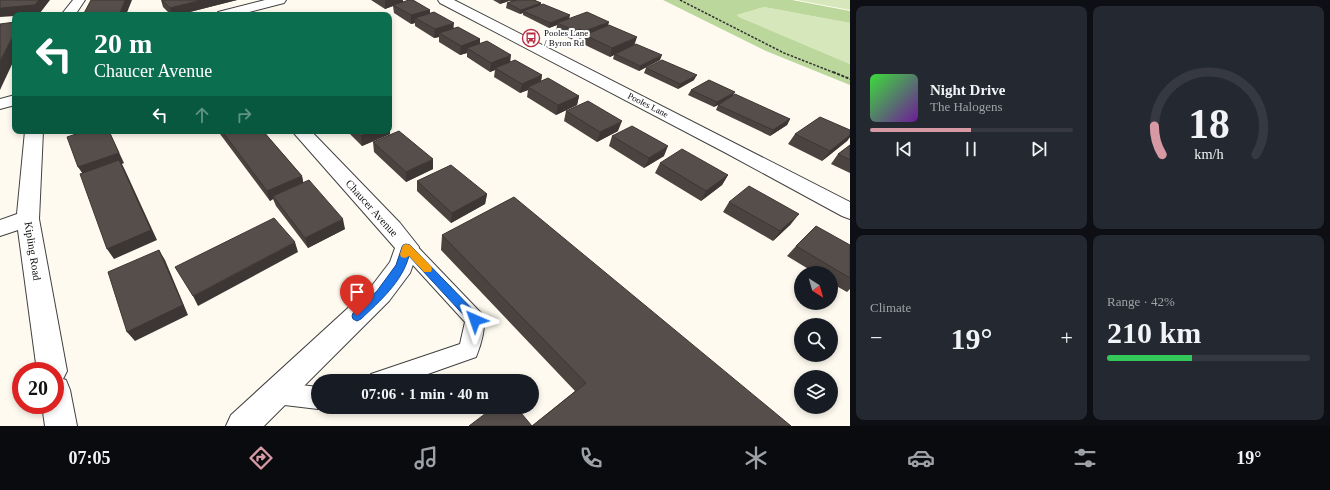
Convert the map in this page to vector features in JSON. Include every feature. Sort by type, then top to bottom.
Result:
[{"type":"street","points":[[70,12],[78,0]]},
{"type":"street","points":[[234,12],[280,0]]},
{"type":"street","name":"Pooles Lane","points":[[444,0],[726,145],[850,211]]},
{"type":"street","points":[[0,104],[12,101]]},
{"type":"street","name":"Kipling Road","points":[[34,134],[28,219],[51,362]]},
{"type":"street","name":"Chaucer Avenue","points":[[242,426],[380,294],[401,266],[406,247],[392,229],[303,134]]},
{"type":"street","points":[[0,228],[28,219]]},
{"type":"street","points":[[59,414],[61,426]]},
{"type":"lane","points":[[400,374],[469,350],[475,320],[406,247]]},
{"type":"lane","points":[[276,393],[311,397]]},
{"type":"path","points":[[680,0],[784,53],[850,79]]},
{"type":"green space","points":[[663,0],[792,0],[850,11],[850,23],[764,7],[737,15],[850,64],[850,85],[766,51]]},
{"type":"green space","points":[[797,0],[850,0],[850,10]]},
{"type":"green space","points":[[764,7],[850,23],[850,64],[737,15]]},
{"type":"building","points":[[0,0],[39,0],[35,5],[0,8]]},
{"type":"building","points":[[91,0],[125,0],[120,12],[85,12]]},
{"type":"building","points":[[162,0],[202,0],[170,8]]},
{"type":"building","points":[[413,0],[430,10],[411,15],[393,5]]},
{"type":"building","points":[[517,0],[534,0],[541,3],[521,10],[507,3]]},
{"type":"building","points":[[543,4],[570,15],[550,23],[523,11]]},
{"type":"building","points":[[434,12],[454,23],[435,29],[415,18]]},
{"type":"building","points":[[587,12],[609,22],[585,31],[580,29],[575,31],[557,23]]},
{"type":"building","points":[[12,22],[12,38],[0,61],[0,24]]},
{"type":"building","points":[[609,25],[637,37],[612,48],[585,35]]},
{"type":"building","points":[[458,27],[480,39],[461,46],[439,33]]},
{"type":"building","points":[[487,41],[511,55],[491,63],[467,48]]},
{"type":"building","points":[[636,44],[662,55],[640,66],[615,54]]},
{"type":"building","points":[[515,60],[542,75],[522,84],[495,68]]},
{"type":"building","points":[[662,60],[697,75],[680,84],[646,68]]},
{"type":"building","points":[[548,78],[579,96],[558,105],[528,87]]},
{"type":"building","points":[[709,80],[735,92],[717,102],[691,90]]},
{"type":"building","points":[[735,94],[790,119],[773,130],[718,105]]},
{"type":"building","points":[[588,101],[622,121],[600,132],[566,111]]},
{"type":"building","points":[[820,117],[850,130],[850,135],[830,151],[795,134]]},
{"type":"building","points":[[632,126],[668,146],[649,158],[612,136]]},
{"type":"building","points":[[399,131],[433,159],[406,172],[373,142]]},
{"type":"building","points":[[76,134],[110,134],[119,153],[78,167],[67,137]]},
{"type":"building","points":[[224,134],[266,134],[302,176],[267,191]]},
{"type":"building","points":[[850,145],[850,160],[838,154]]},
{"type":"building","points":[[682,149],[728,175],[706,191],[660,163]]},
{"type":"building","points":[[119,160],[151,230],[107,249],[80,174]]},
{"type":"building","points":[[451,165],[487,194],[452,213],[417,181]]},
{"type":"building","points":[[309,180],[343,219],[305,238],[273,196]]},
{"type":"building","points":[[749,186],[799,214],[780,231],[729,202]]},
{"type":"building","points":[[514,197],[791,426],[532,426],[586,383],[442,235]]},
{"type":"building","points":[[274,218],[295,242],[193,296],[175,267]]},
{"type":"building","points":[[816,226],[850,245],[850,278],[838,271],[838,266],[830,266],[796,246]]},
{"type":"building","points":[[159,250],[183,305],[127,332],[108,272]]},
{"type":"building","points":[[485,414],[522,414],[532,426],[469,426]]},
{"type":"slow traffic","points":[[405,254],[406,247],[427,269]]},
{"type":"place","name":"Pooles Lane / Byron Rd","points":[[531,38]]},
{"type":"route","points":[[357,316],[380,294],[401,266],[406,247],[475,320]]}]
